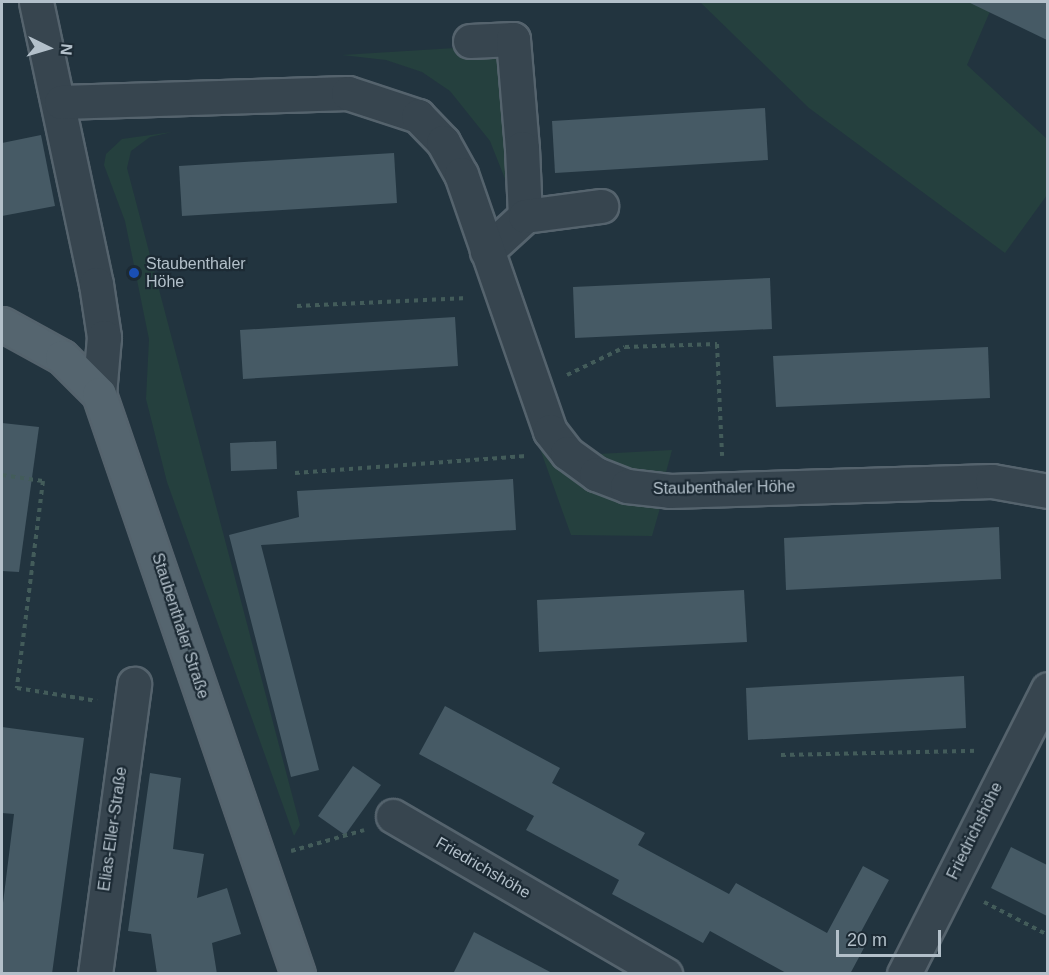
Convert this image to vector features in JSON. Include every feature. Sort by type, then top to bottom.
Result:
[{"type":"main road","name":"Staubenthaler Straße","points":[[2,324],[62,357],[99,394],[298,974]]},
{"type":"street","points":[[36,2],[61,102],[104,337],[99,394]]},
{"type":"street","points":[[471,40],[513,39],[525,216]]},
{"type":"street","name":"Staubenthaler Höhe","points":[[61,102],[348,93],[383,101],[418,116],[443,142],[461,174],[534,392],[561,445],[596,474],[627,486],[723,489],[992,481],[1047,491]]},
{"type":"street","points":[[487,251],[525,216],[601,206]]},
{"type":"street","name":"Friedrichshöhe","points":[[905,973],[1047,689]]},
{"type":"street","name":"Elias-Eller-Straße","points":[[95,974],[132,695]]},
{"type":"street","name":"Friedrichshöhe","points":[[393,816],[665,974]]},
{"type":"path","points":[[297,306],[458,298]]},
{"type":"path","points":[[534,392],[625,347],[717,345],[723,489]]},
{"type":"path","points":[[295,473],[512,461],[561,445]]},
{"type":"path","points":[[2,475],[43,480],[17,688],[132,695]]},
{"type":"path","points":[[781,754],[1015,749]]},
{"type":"path","points":[[258,859],[344,839],[393,816]]},
{"type":"path","points":[[984,902],[1047,935]]},
{"type":"green space","points":[[700,2],[994,2],[967,65],[1047,139],[1047,195],[1005,253],[809,108]]},
{"type":"green space","points":[[504,45],[515,204],[490,141],[450,91],[422,72],[386,60],[342,55]]},
{"type":"green space","points":[[172,132],[150,137],[131,151],[127,168],[300,825],[294,836],[167,482],[146,399],[149,339],[125,221],[104,165],[106,154],[122,139]]},
{"type":"green space","points":[[529,418],[594,491],[629,505],[660,508],[652,536],[571,535]]},
{"type":"green space","points":[[672,450],[665,476],[622,469],[598,454]]},
{"type":"building","points":[[968,2],[1047,2],[1047,40]]},
{"type":"building","points":[[765,108],[768,160],[555,173],[552,121]]},
{"type":"building","points":[[41,135],[55,206],[2,216],[2,143]]},
{"type":"building","points":[[394,153],[397,203],[182,216],[179,166]]},
{"type":"building","points":[[770,278],[772,329],[575,338],[573,287]]},
{"type":"building","points":[[455,317],[458,366],[243,379],[240,330]]},
{"type":"building","points":[[988,347],[990,398],[776,407],[773,356]]},
{"type":"building","points":[[2,423],[39,427],[19,572],[2,571]]},
{"type":"building","points":[[276,441],[277,469],[231,471],[230,443]]},
{"type":"building","points":[[513,479],[516,530],[261,545],[319,770],[291,777],[229,535],[299,517],[297,491]]},
{"type":"building","points":[[999,527],[1001,579],[786,590],[784,538]]},
{"type":"building","points":[[744,590],[747,642],[539,652],[537,600]]},
{"type":"building","points":[[964,676],[966,728],[748,740],[746,688]]},
{"type":"building","points":[[445,706],[560,768],[552,783],[645,833],[638,845],[729,894],[736,883],[827,933],[863,866],[889,880],[856,941],[865,946],[850,974],[788,974],[710,931],[703,943],[612,894],[619,880],[526,830],[534,816],[419,754]]},
{"type":"building","points":[[2,727],[84,738],[52,974],[2,974],[2,911],[14,814],[2,813]]},
{"type":"building","points":[[353,766],[381,785],[345,835],[318,816]]},
{"type":"building","points":[[150,773],[181,778],[173,849],[204,854],[197,898],[227,888],[241,934],[212,943],[217,974],[157,974],[151,934],[128,931]]},
{"type":"building","points":[[1011,847],[1047,865],[1047,916],[991,888]]},
{"type":"building","points":[[474,932],[554,974],[453,974]]},
{"type":"place","name":"Staubenthaler Höhe","points":[[134,273]]}]
